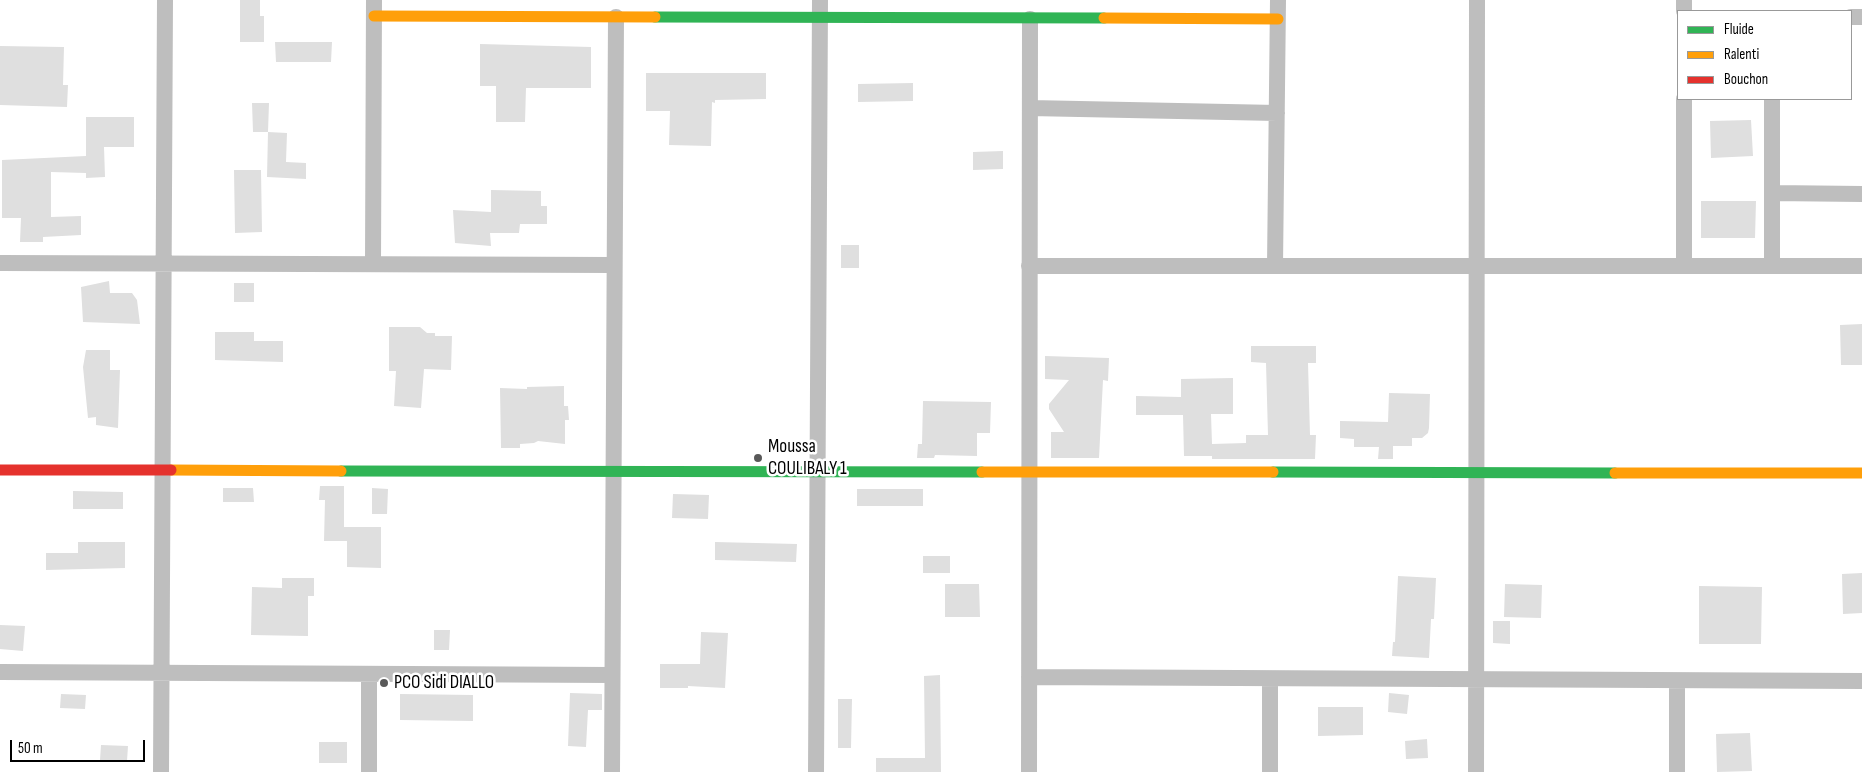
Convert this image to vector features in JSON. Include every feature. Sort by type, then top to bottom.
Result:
[{"type":"street","points":[[161,772],[165,0]]},
{"type":"street","points":[[816,772],[820,0]]},
{"type":"street","points":[[1276,266],[1278,0]]},
{"type":"street","points":[[1476,772],[1477,0]]},
{"type":"street","points":[[373,264],[374,8],[616,17],[1278,20]]},
{"type":"street","points":[[612,772],[616,17]]},
{"type":"street","points":[[1029,772],[1030,19]]},
{"type":"street","points":[[1684,100],[1684,266]]},
{"type":"street","points":[[1772,100],[1772,266]]},
{"type":"street","points":[[1030,108],[1277,114]]},
{"type":"street","points":[[1772,193],[1862,194]]},
{"type":"street","points":[[0,263],[614,265]]},
{"type":"street","points":[[1029,266],[1862,266]]},
{"type":"street","points":[[0,470],[1862,474]]},
{"type":"street","points":[[0,672],[612,675]]},
{"type":"street","points":[[369,674],[369,772]]},
{"type":"street","points":[[1029,677],[1862,681]]},
{"type":"street","points":[[1270,679],[1270,772]]},
{"type":"street","points":[[1676,772],[1677,680]]},
{"type":"building","points":[[240,0],[260,0],[260,16],[264,16],[264,42],[240,42]]},
{"type":"building","points":[[275,42],[332,42],[331,62],[276,62]]},
{"type":"building","points":[[480,44],[591,47],[591,88],[526,88],[525,122],[496,122],[496,86],[480,86]]},
{"type":"building","points":[[0,46],[64,47],[63,85],[68,85],[67,107],[0,105]]},
{"type":"building","points":[[646,73],[766,73],[766,99],[715,100],[715,103],[712,102],[711,146],[669,145],[670,111],[646,111]]},
{"type":"building","points":[[913,83],[913,101],[858,102],[858,84]]},
{"type":"building","points":[[252,103],[269,103],[268,132],[253,132]]},
{"type":"building","points":[[86,117],[134,117],[134,147],[104,147],[105,177],[86,178],[86,173],[51,172],[51,217],[81,216],[81,235],[43,237],[43,242],[20,242],[21,218],[2,218],[2,160],[86,156]]},
{"type":"building","points":[[1751,120],[1753,156],[1711,158],[1710,121]]},
{"type":"building","points":[[268,132],[287,133],[286,162],[306,163],[306,179],[267,177]]},
{"type":"building","points":[[1003,151],[1003,169],[973,170],[973,152]]},
{"type":"building","points":[[234,170],[261,170],[262,232],[235,233]]},
{"type":"building","points":[[491,190],[541,191],[541,206],[547,206],[547,224],[520,224],[519,233],[490,233],[491,246],[455,243],[453,210],[491,212]]},
{"type":"building","points":[[1701,201],[1756,201],[1755,238],[1701,238]]},
{"type":"building","points":[[841,245],[859,245],[859,268],[841,268]]},
{"type":"building","points":[[109,281],[110,293],[132,293],[137,300],[140,324],[83,322],[81,287]]},
{"type":"building","points":[[234,283],[254,283],[254,302],[234,302]]},
{"type":"building","points":[[1862,324],[1862,365],[1841,365],[1840,325]]},
{"type":"building","points":[[389,327],[420,327],[427,333],[435,333],[435,336],[452,336],[451,370],[424,369],[421,408],[394,406],[396,371],[389,371]]},
{"type":"building","points":[[215,332],[254,332],[254,341],[283,341],[283,362],[215,360]]},
{"type":"building","points":[[1251,346],[1316,346],[1316,363],[1308,363],[1310,435],[1316,435],[1315,459],[1212,459],[1212,456],[1184,456],[1183,415],[1136,415],[1136,396],[1181,397],[1181,379],[1233,378],[1233,414],[1211,414],[1212,444],[1246,443],[1246,435],[1268,435],[1266,363],[1251,362]]},
{"type":"building","points":[[86,350],[110,350],[110,370],[120,370],[118,428],[96,425],[96,417],[88,418],[83,367]]},
{"type":"building","points":[[1045,356],[1109,358],[1108,381],[1103,380],[1099,458],[1051,458],[1051,432],[1064,432],[1049,409],[1049,404],[1069,380],[1045,379]]},
{"type":"building","points":[[564,386],[564,406],[568,406],[569,420],[565,420],[565,444],[538,441],[520,444],[520,448],[501,448],[500,388],[527,389],[527,387]]},
{"type":"building","points":[[1389,393],[1430,394],[1429,428],[1428,433],[1422,438],[1412,438],[1412,446],[1393,446],[1393,459],[1378,459],[1379,447],[1354,447],[1354,439],[1340,438],[1340,421],[1388,422]]},
{"type":"building","points":[[923,401],[991,402],[990,433],[977,433],[977,456],[935,455],[934,458],[917,458],[918,444],[922,444]]},
{"type":"building","points":[[320,486],[344,486],[344,527],[381,527],[381,568],[347,567],[347,541],[324,541],[325,500],[319,500]]},
{"type":"building","points":[[223,488],[253,488],[254,502],[223,502]]},
{"type":"building","points":[[372,488],[388,489],[387,514],[372,514]]},
{"type":"building","points":[[857,489],[923,489],[923,506],[857,506]]},
{"type":"building","points":[[73,491],[123,492],[123,509],[73,509]]},
{"type":"building","points":[[673,494],[709,495],[708,519],[672,518]]},
{"type":"building","points":[[78,542],[125,542],[125,568],[46,570],[46,553],[78,553]]},
{"type":"building","points":[[715,542],[797,544],[796,562],[715,560]]},
{"type":"building","points":[[923,556],[950,556],[950,573],[923,573]]},
{"type":"building","points":[[1862,573],[1862,613],[1843,614],[1842,574]]},
{"type":"building","points":[[1398,576],[1436,578],[1434,619],[1431,619],[1429,658],[1392,656],[1393,642],[1395,642]]},
{"type":"building","points":[[282,578],[314,578],[314,596],[308,596],[308,636],[251,635],[252,587],[282,588]]},
{"type":"building","points":[[945,584],[979,584],[980,617],[945,617]]},
{"type":"building","points":[[1505,584],[1542,585],[1541,618],[1504,617]]},
{"type":"building","points":[[1699,586],[1762,587],[1761,644],[1699,644]]},
{"type":"building","points":[[1493,621],[1510,621],[1510,644],[1493,643]]},
{"type":"building","points":[[0,625],[25,626],[23,651],[0,649]]},
{"type":"building","points":[[434,630],[450,630],[449,650],[434,650]]},
{"type":"building","points":[[701,632],[728,633],[725,688],[688,686],[688,688],[660,688],[660,664],[700,664]]},
{"type":"building","points":[[940,675],[941,772],[876,772],[876,758],[925,758],[924,676]]},
{"type":"building","points":[[570,693],[602,694],[602,710],[588,710],[586,747],[568,746]]},
{"type":"building","points":[[1389,693],[1409,695],[1407,714],[1388,712]]},
{"type":"building","points":[[61,694],[86,695],[85,709],[60,708]]},
{"type":"building","points":[[400,694],[473,695],[473,721],[400,720]]},
{"type":"building","points":[[838,699],[852,699],[851,748],[838,748]]},
{"type":"building","points":[[1318,707],[1363,707],[1363,735],[1318,736]]},
{"type":"building","points":[[1750,733],[1752,771],[1717,772],[1716,734]]},
{"type":"building","points":[[1427,739],[1428,758],[1406,759],[1405,741]]},
{"type":"building","points":[[319,742],[347,742],[347,763],[319,763]]},
{"type":"building","points":[[101,745],[128,746],[127,761],[100,760]]},
{"type":"traffic: fast","points":[[655,17],[1104,18]]},
{"type":"traffic: fast","points":[[341,471],[982,472]]},
{"type":"traffic: fast","points":[[1273,472],[1615,473]]},
{"type":"traffic: slow","points":[[374,16],[655,17]]},
{"type":"traffic: slow","points":[[1104,18],[1278,19]]},
{"type":"traffic: slow","points":[[171,470],[341,471]]},
{"type":"traffic: slow","points":[[982,472],[1273,472]]},
{"type":"traffic: slow","points":[[1615,473],[1862,473]]},
{"type":"traffic: jam","points":[[0,470],[171,470]]},
{"type":"place","name":"Moussa COULIBALY 1","points":[[758,458]]},
{"type":"place","name":"PCO Sidi DIALLO","points":[[384,683]]}]
